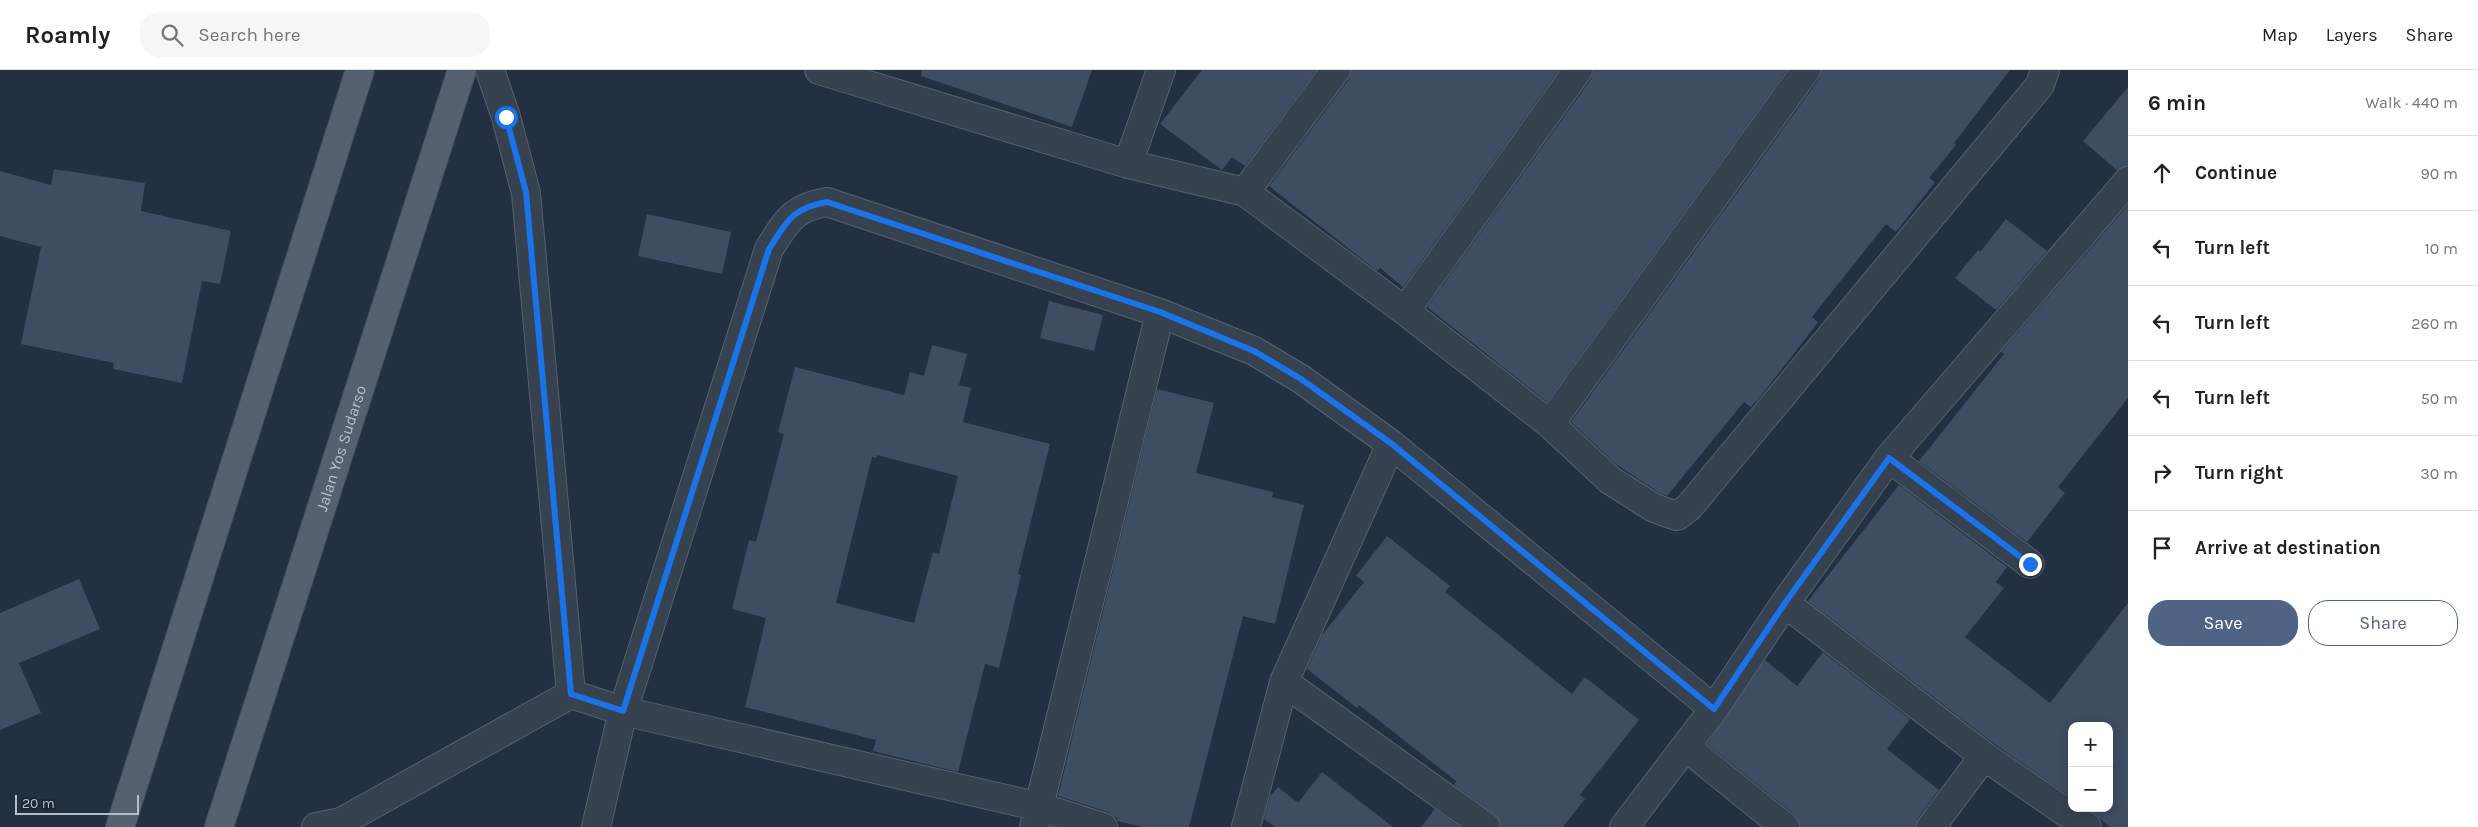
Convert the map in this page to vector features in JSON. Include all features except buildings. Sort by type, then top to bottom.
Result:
[{"type":"main road","points":[[120,827],[360,70]]},
{"type":"main road","name":"Jalan Yos Sudarso","points":[[219,827],[462,70]]},
{"type":"street","points":[[490,70],[506,117],[526,192],[571,694]]},
{"type":"street","points":[[819,70],[1128,164],[1245,192],[1404,311],[1550,424],[1610,480],[1654,508],[1677,516],[1689,507],[2034,92],[2040,84],[2045,70]]},
{"type":"street","points":[[1128,164],[1161,70]]},
{"type":"street","points":[[1245,192],[1336,70]]},
{"type":"street","points":[[1404,311],[1578,70]]},
{"type":"street","points":[[1550,424],[1806,70]]},
{"type":"street","points":[[1624,827],[1714,709],[1785,603],[1889,458],[2128,181]]},
{"type":"street","points":[[596,827],[623,711],[769,249],[786,222],[805,206],[827,202],[1160,312],[1254,351],[1301,379],[1392,444],[1714,709]]},
{"type":"street","points":[[1037,817],[1160,312]]},
{"type":"street","points":[[1246,827],[1284,682],[1392,444]]},
{"type":"street","points":[[1889,458],[2030,564]]},
{"type":"street","points":[[1785,603],[1984,756],[2087,827]]},
{"type":"street","points":[[1284,682],[1486,827]]},
{"type":"street","points":[[316,827],[341,822],[571,694],[623,711],[1037,817],[1103,827]]},
{"type":"street","points":[[1686,746],[1785,827]]},
{"type":"street","points":[[1931,827],[1984,756]]},
{"type":"route","points":[[506,117],[526,192],[571,694],[623,711],[769,249],[786,222],[805,206],[827,202],[1160,312],[1254,351],[1301,379],[1392,444],[1714,709],[1785,603],[1889,458],[2030,564]]}]
